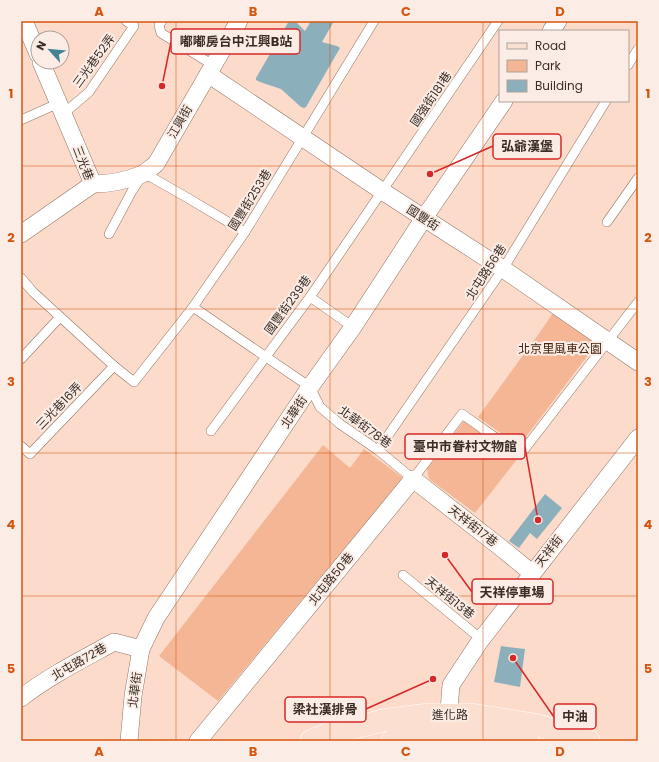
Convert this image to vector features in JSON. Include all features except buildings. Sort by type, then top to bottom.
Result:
[{"type":"main road","name":"進化路","points":[[311,741],[328,734],[385,720],[426,715],[448,725],[459,734],[528,741]]},
{"type":"main road","name":"進化路","points":[[392,741],[448,725],[475,715],[537,725],[589,741]]},
{"type":"street","points":[[24,21],[30,35]]},
{"type":"street","name":"江興街","points":[[93,184],[115,182],[144,173],[156,164],[239,21]]},
{"type":"street","points":[[552,30],[558,21]]},
{"type":"street","name":"國豐街","points":[[211,69],[303,137],[382,191],[503,269],[638,362]]},
{"type":"street","name":"三光巷","points":[[21,234],[93,184],[44,70]]},
{"type":"street","name":"北華街","points":[[129,741],[133,696],[142,649],[156,618],[310,387],[353,327],[424,218],[503,102]]},
{"type":"street","name":"天祥街","points":[[448,725],[451,685],[459,671],[481,639],[638,438]]},
{"type":"street","name":"天祥街17巷","points":[[413,479],[532,573]]},
{"type":"street","name":"北屯路50巷","points":[[198,741],[413,479]]},
{"type":"street","name":"北屯路72巷","points":[[21,698],[50,679],[114,642],[142,649]]},
{"type":"lane","name":"三光巷52弄","points":[[61,108],[89,92],[134,26],[126,21]]},
{"type":"lane","points":[[162,21],[159,25],[161,33],[211,69]]},
{"type":"lane","name":"國豐街253巷","points":[[114,366],[134,382],[193,307],[245,232],[374,21]]},
{"type":"lane","name":"國強街181巷","points":[[382,191],[498,21]]},
{"type":"lane","points":[[629,63],[638,49]]},
{"type":"lane","name":"北屯路56巷","points":[[378,450],[503,269],[605,102]]},
{"type":"lane","points":[[21,120],[61,108]]},
{"type":"lane","points":[[109,234],[132,191],[144,173],[186,196],[245,232]]},
{"type":"lane","points":[[607,222],[638,178]]},
{"type":"lane","name":"國豐街239巷","points":[[211,431],[310,297],[382,191]]},
{"type":"lane","points":[[21,278],[33,292],[114,366]]},
{"type":"lane","points":[[310,297],[353,327]]},
{"type":"lane","points":[[608,341],[638,302]]},
{"type":"lane","points":[[193,307],[310,387]]},
{"type":"lane","points":[[21,359],[60,317]]},
{"type":"lane","name":"北屯路50巷","points":[[413,479],[462,414],[520,455],[608,341]]},
{"type":"lane","name":"三光巷16弄","points":[[21,446],[30,454],[114,366]]},
{"type":"lane","name":"北華街78巷","points":[[310,387],[320,407],[340,424],[378,450],[413,479]]},
{"type":"lane","name":"天祥街13巷","points":[[403,575],[481,639]]},
{"type":"green space","name":"北京里風車公園","points":[[555,310],[598,342],[519,446],[478,417]]},
{"type":"green space","points":[[464,421],[518,458],[475,513],[429,479],[427,469]]},
{"type":"green space","points":[[323,445],[350,468],[364,449],[403,478],[218,701],[159,656]]},
{"type":"place","name":"嘟嘟房台中江興B站","points":[[162,86]]},
{"type":"place","name":"弘爺漢堡","points":[[430,174]]},
{"type":"place","name":"臺中市眷村文物館","points":[[538,520]]},
{"type":"place","name":"天祥停車場","points":[[445,555]]},
{"type":"place","name":"中油","points":[[513,658]]},
{"type":"place","name":"梁社漢排骨","points":[[433,679]]}]
